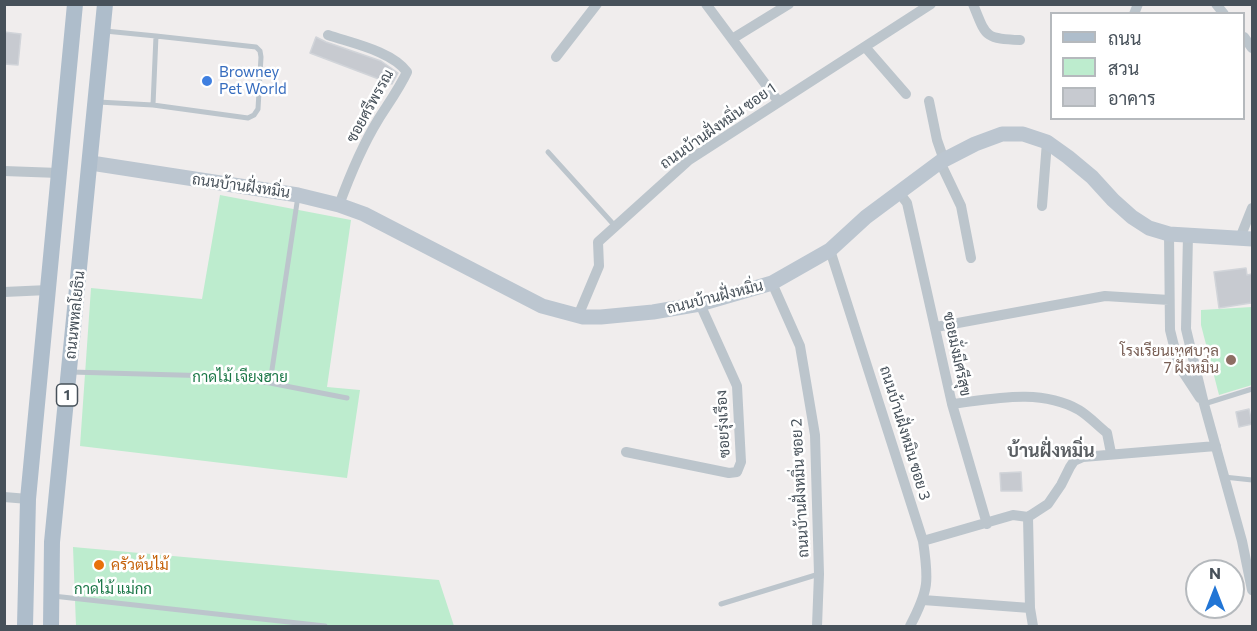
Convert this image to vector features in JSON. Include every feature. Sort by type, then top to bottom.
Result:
[{"type":"main road","name":"ถนนพหลโยธิน","points":[[26,627],[28,498],[75,4]]},
{"type":"main road","name":"ถนนพหลโยธิน","points":[[51,627],[52,542],[105,4]]},
{"type":"main road","points":[[59,172],[91,163]]},
{"type":"street","points":[[556,57],[597,4]]},
{"type":"street","points":[[706,4],[778,101]]},
{"type":"street","points":[[732,39],[789,4]]},
{"type":"street","points":[[973,4],[985,33],[998,39],[1020,40]]},
{"type":"street","name":"ถนนบ้านฝั่งหมิ่น ซอย 1","points":[[578,316],[599,266],[598,242],[689,160],[778,101],[866,48],[928,5]]},
{"type":"street","name":"ซอยศรีพรรณ","points":[[328,35],[391,57],[401,64],[406,72],[398,91],[378,120],[362,151],[339,204]]},
{"type":"street","points":[[866,48],[906,94]]},
{"type":"street","points":[[928,101],[942,161],[961,206],[971,258]]},
{"type":"street","name":"ถนนบ้านฝั่งหมิ่น","points":[[91,163],[298,195],[339,204],[364,214],[542,306],[578,316],[601,317],[653,312],[700,304],[772,283],[830,249],[898,191],[942,161],[975,144],[1002,134],[1023,134],[1047,142],[1092,177],[1132,217],[1149,228],[1169,234],[1246,238]]},
{"type":"street","points":[[1042,206],[1047,142]]},
{"type":"street","points":[[4,171],[59,172]]},
{"type":"street","name":"ซอยมั่งมีศรีสุข","points":[[898,191],[907,203],[952,404],[987,524]]},
{"type":"street","points":[[1246,238],[1252,208]]},
{"type":"street","points":[[1169,234],[1170,330],[1179,366],[1204,404]]},
{"type":"street","points":[[1188,235],[1186,329],[1252,590]]},
{"type":"street","name":"ถนนบ้านฝั่งหมิน ซอย 3","points":[[830,249],[922,542],[927,571],[927,590],[910,627]]},
{"type":"street","name":"ถนนบ้านฝั่งหมิ่น ซอย 2","points":[[772,283],[799,342],[815,435],[819,574],[817,627]]},
{"type":"street","points":[[4,292],[48,290]]},
{"type":"street","points":[[936,327],[1105,296],[1169,300]]},
{"type":"street","name":"ซอยรุ่งเรือง","points":[[626,452],[729,473],[737,472],[739,468],[741,462],[737,386],[700,304]]},
{"type":"street","points":[[952,404],[1006,397],[1051,399],[1079,410],[1107,433],[1111,453]]},
{"type":"street","points":[[922,542],[1013,515],[1028,517],[1048,504],[1074,461],[1083,457],[1216,446]]},
{"type":"street","points":[[4,497],[28,498]]},
{"type":"street","points":[[1028,517],[1030,608],[1033,627]]},
{"type":"street","points":[[922,600],[1030,608]]},
{"type":"lane","points":[[97,102],[153,105],[248,118],[258,109],[261,57],[256,47],[103,30]]},
{"type":"lane","points":[[153,105],[156,36]]},
{"type":"lane","points":[[548,152],[615,226]]},
{"type":"lane","points":[[270,383],[298,195]]},
{"type":"lane","points":[[69,372],[214,376],[270,383],[347,398]]},
{"type":"lane","points":[[1204,404],[1252,389]]},
{"type":"lane","points":[[1224,477],[1252,480]]},
{"type":"lane","points":[[721,604],[819,574]]},
{"type":"lane","points":[[50,595],[325,627]]},
{"type":"green space","name":"กาดไม้ เจียงฮาย","points":[[220,195],[351,220],[327,387],[360,390],[347,478],[80,446],[91,288],[202,299]]},
{"type":"green space","points":[[1252,307],[1252,385],[1219,395],[1201,325],[1201,310]]},
{"type":"green space","name":"กาดไม้ แม่กก","points":[[73,547],[439,580],[454,626],[76,626]]},
{"type":"building","points":[[4,32],[21,34],[18,65],[4,64]]},
{"type":"building","points":[[316,37],[381,61],[398,73],[392,84],[310,53]]},
{"type":"building","points":[[1246,268],[1247,275],[1252,274],[1251,303],[1219,308],[1214,272]]},
{"type":"building","points":[[1249,409],[1252,424],[1239,427],[1236,412]]},
{"type":"building","points":[[1021,472],[1022,491],[1001,491],[1000,473]]},
{"type":"place","name":"Browney Pet World","points":[[207,81]]},
{"type":"place","name":"โรงเรียนเทศบาล 7 ฝั่งหมิ่น","points":[[1231,360]]},
{"type":"place","name":"ครัวต้นไม้","points":[[99,565]]},
{"type":"district","name":"บ้านฝั่งหมิ่น","points":[[1051,451]]}]
